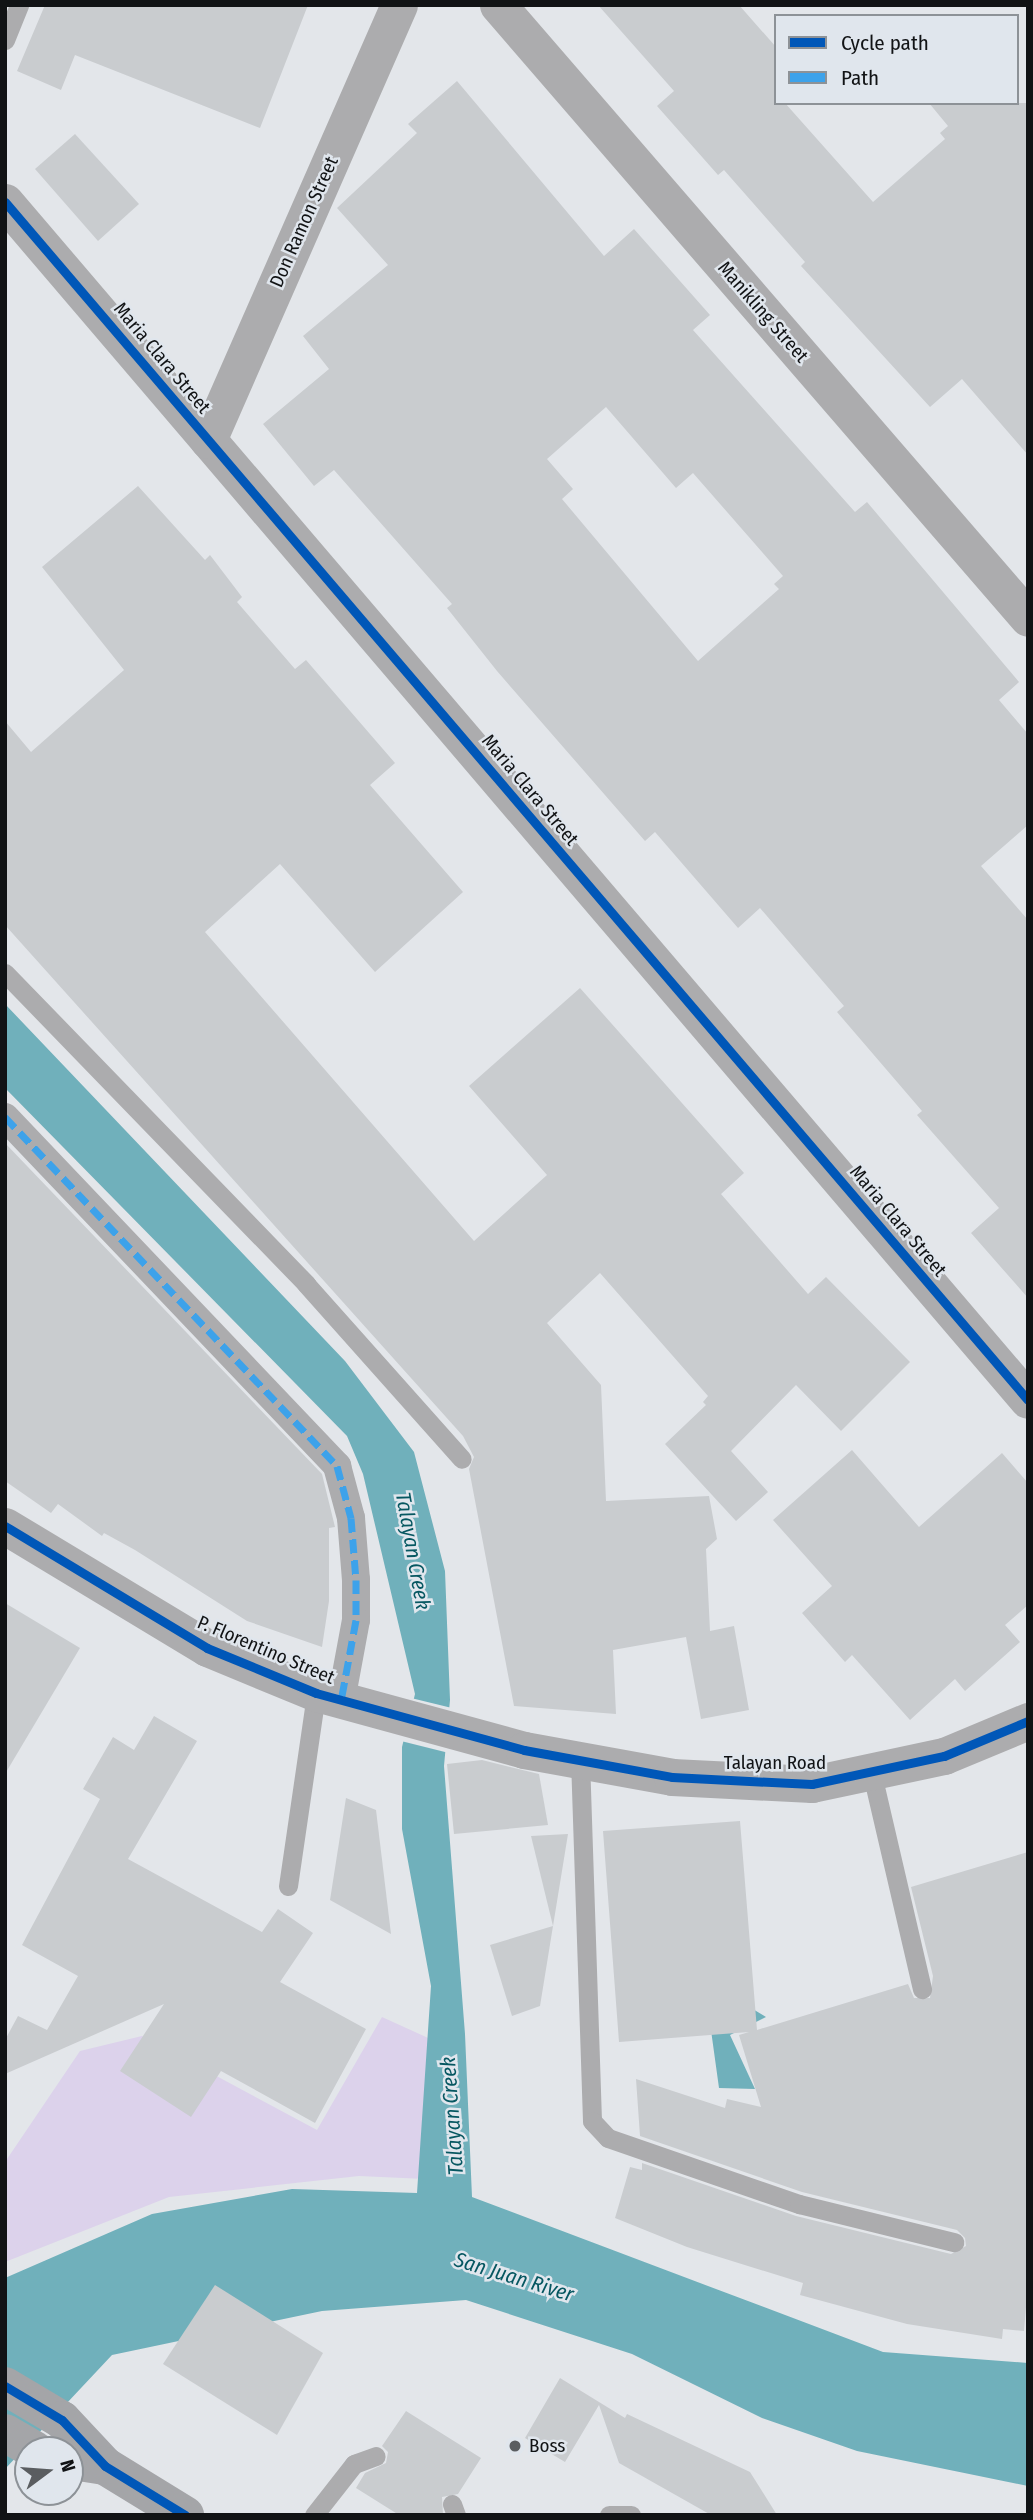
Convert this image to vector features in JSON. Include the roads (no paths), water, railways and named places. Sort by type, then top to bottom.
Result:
[{"type":"main road","points":[[5,2386],[62,2420],[88,2463],[185,2515]]},
{"type":"street","name":"Don Ramon Street","points":[[208,440],[400,5]]},
{"type":"street","name":"Manikling Street","points":[[498,5],[1028,618]]},
{"type":"street","name":"Maria Clara Street","points":[[5,202],[1028,1400]]},
{"type":"street","points":[[5,1117],[337,1466],[351,1518],[356,1620],[329,1697]]},
{"type":"street","name":"P. Florentino Street","points":[[5,1526],[207,1648],[329,1697],[455,1732]]},
{"type":"street","name":"Talayan Road","points":[[455,1732],[672,1777],[758,1784],[812,1784],[872,1774],[944,1756],[1028,1721]]},
{"type":"lane","points":[[6,36],[19,5]]},
{"type":"lane","points":[[5,973],[306,1284],[462,1459]]},
{"type":"lane","points":[[288,1886],[329,1697]]},
{"type":"lane","points":[[589,1760],[592,2121],[608,2138],[799,2204],[954,2242]]},
{"type":"lane","points":[[872,1774],[922,1989]]},
{"type":"lane","points":[[314,2515],[354,2464],[376,2456]]},
{"type":"lane","points":[[609,2515],[631,2515]]},
{"type":"water","points":[[5,1004],[345,1361],[414,1452],[445,1571],[450,1700],[444,1766],[465,2034],[472,2197],[883,2352],[1028,2363],[1028,2486],[857,2451],[762,2418],[632,2354],[466,2300],[322,2311],[112,2355],[36,2436],[14,2436],[14,2459],[5,2469],[5,2278],[152,2214],[292,2189],[417,2193],[431,1986],[402,1829],[402,1747],[415,1694],[363,1474],[347,1436],[5,1088]]},
{"type":"water","points":[[731,1996],[766,2017],[730,2035],[755,2089],[719,2088],[710,2023]]},
{"type":"place","name":"Boss","points":[[515,2446]]},
{"type":"water label","name":"Talayan Creek","points":[[413,1551]]},
{"type":"water label","name":"Talayan Creek","points":[[452,2116]]},
{"type":"water label","name":"San Juan River","points":[[514,2277]]}]
